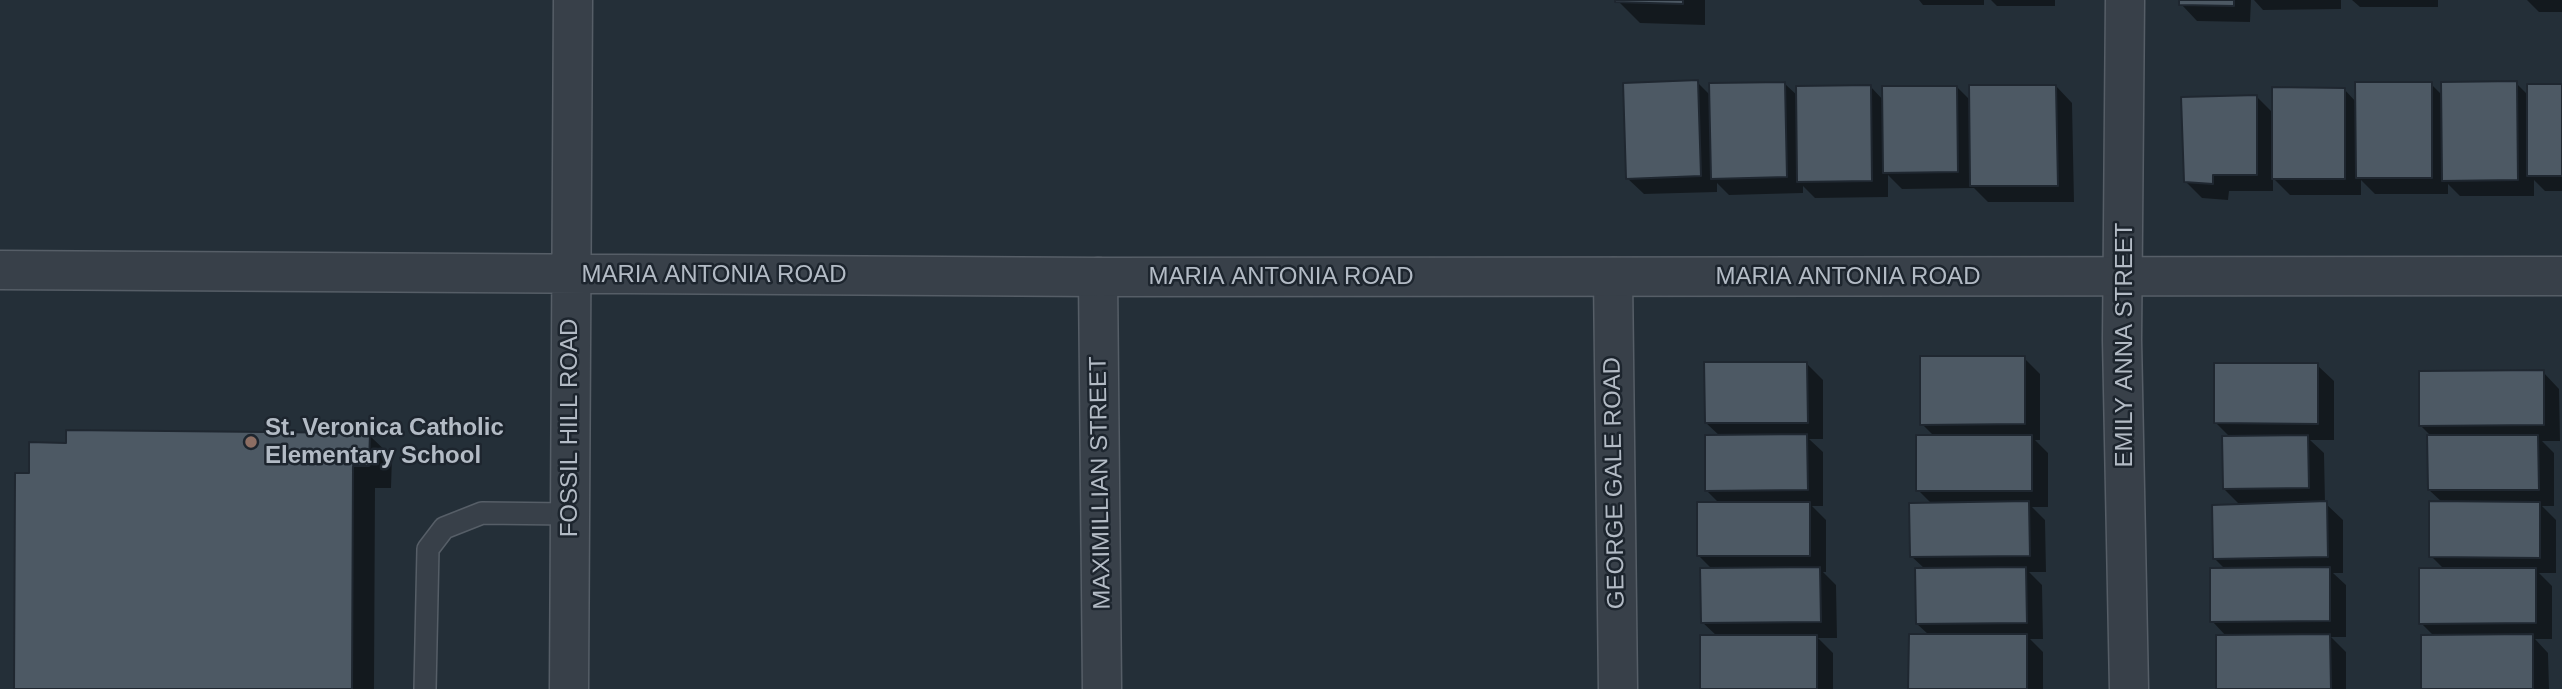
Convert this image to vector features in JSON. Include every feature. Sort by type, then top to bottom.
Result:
[{"type":"street","name":"FOSSIL HILL ROAD","points":[[569,689],[573,0]]},
{"type":"street","name":"EMILY ANNA STREET","points":[[2125,0],[2122,340],[2129,689]]},
{"type":"street","name":"MARIA ANTONIA ROAD","points":[[0,270],[1097,277],[2562,276]]},
{"type":"street","name":"MAXIMILLIAN STREET","points":[[1097,277],[1102,689]]},
{"type":"street","name":"GEORGE GALE ROAD","points":[[1613,277],[1618,689]]},
{"type":"lane","points":[[425,689],[428,550],[444,528],[482,513],[569,514]]},
{"type":"building","points":[[1683,0],[1683,4],[1615,2]]},
{"type":"building","points":[[2179,0],[2234,0],[2234,6],[2179,5]]},
{"type":"building","points":[[1698,80],[1701,176],[1626,179],[1623,83]]},
{"type":"building","points":[[2517,81],[2518,180],[2442,181],[2441,82]]},
{"type":"building","points":[[1785,82],[1787,177],[1711,179],[1709,83]]},
{"type":"building","points":[[2355,82],[2432,82],[2432,178],[2356,178]]},
{"type":"building","points":[[2527,84],[2562,84],[2562,176],[2527,176]]},
{"type":"building","points":[[1871,85],[1872,181],[1797,182],[1796,86]]},
{"type":"building","points":[[1969,85],[2056,85],[2058,186],[1970,186]]},
{"type":"building","points":[[1882,86],[1957,86],[1958,172],[1883,173]]},
{"type":"building","points":[[2272,87],[2345,88],[2345,179],[2272,179]]},
{"type":"building","points":[[2257,95],[2257,175],[2213,175],[2213,184],[2184,182],[2181,97]]},
{"type":"building","points":[[1920,356],[2025,356],[2025,424],[1920,425]]},
{"type":"building","points":[[1704,362],[1807,362],[1808,423],[1705,423]]},
{"type":"building","points":[[2214,363],[2318,363],[2318,424],[2214,423]]},
{"type":"building","points":[[2544,370],[2544,425],[2419,426],[2419,371]]},
{"type":"building","points":[[66,430],[370,433],[369,466],[353,466],[352,689],[14,689],[15,473],[29,473],[29,442],[66,443]]},
{"type":"building","points":[[1807,434],[1808,490],[1705,491],[1705,435]]},
{"type":"building","points":[[1916,435],[2032,435],[2032,491],[1916,491]]},
{"type":"building","points":[[2308,435],[2309,488],[2223,489],[2222,436]]},
{"type":"building","points":[[2427,435],[2538,435],[2539,490],[2428,490]]},
{"type":"building","points":[[2029,501],[2030,556],[1910,557],[1909,503]]},
{"type":"building","points":[[2327,501],[2328,557],[2213,559],[2212,505]]},
{"type":"building","points":[[2429,501],[2540,502],[2540,558],[2429,557]]},
{"type":"building","points":[[1697,502],[1810,502],[1810,556],[1697,556]]},
{"type":"building","points":[[1820,567],[1821,622],[1701,623],[1700,568]]},
{"type":"building","points":[[2026,567],[2027,623],[1916,624],[1915,568]]},
{"type":"building","points":[[2330,567],[2330,621],[2210,622],[2210,568]]},
{"type":"building","points":[[2419,568],[2536,568],[2536,623],[2419,624]]},
{"type":"building","points":[[1909,634],[2027,634],[2027,689],[1908,689]]},
{"type":"building","points":[[2330,634],[2331,689],[2216,689],[2216,635]]},
{"type":"building","points":[[2533,634],[2533,689],[2421,689],[2421,635]]},
{"type":"building","points":[[1700,635],[1817,635],[1817,689],[1700,689]]},
{"type":"place","name":"St. Veronica Catholic Elementary School","points":[[251,442]]}]
